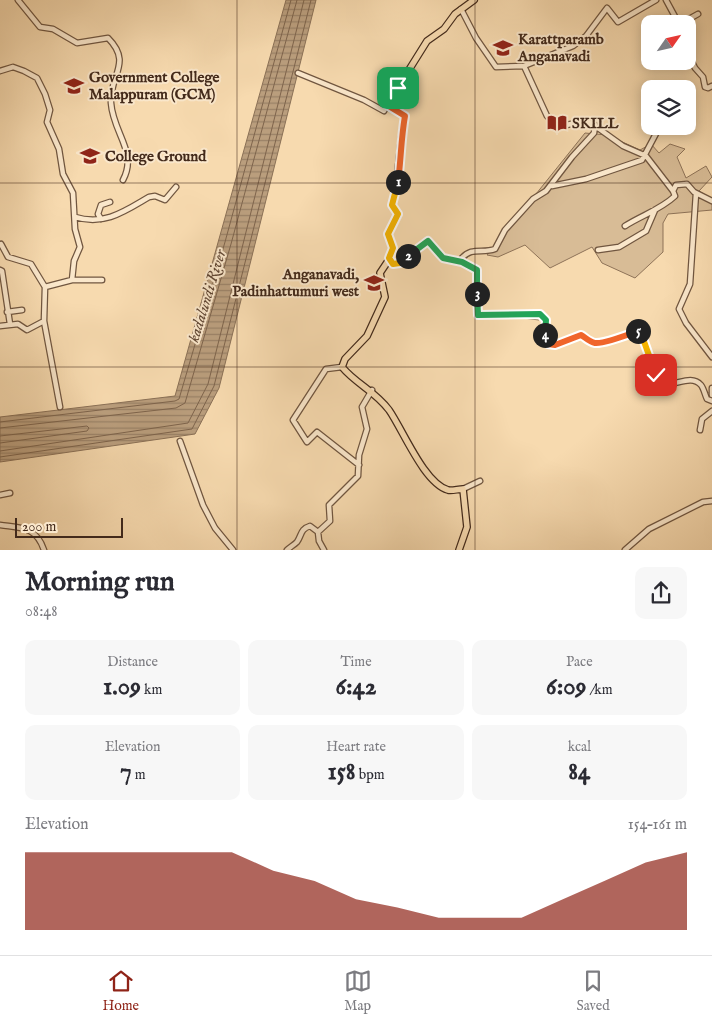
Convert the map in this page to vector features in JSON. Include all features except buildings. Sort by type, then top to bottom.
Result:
[{"type":"main road","points":[[459,550],[467,527],[463,489],[448,490],[434,482],[406,441],[390,411],[372,390],[350,377],[342,366],[345,359],[367,336],[385,297],[380,273],[393,248],[388,234],[398,214],[392,205],[399,176],[400,140],[405,116],[387,105],[423,46],[444,29],[461,9],[472,1]]},
{"type":"street","points":[[18,0],[40,27],[53,29],[77,43],[108,38],[116,46],[121,58],[110,93],[114,124],[129,156],[128,172],[123,180]]},
{"type":"street","points":[[461,9],[476,38],[496,67],[524,66],[573,46],[586,36],[606,8],[618,22],[656,0]]},
{"type":"street","points":[[666,0],[674,15]]},
{"type":"street","points":[[524,66],[547,116],[557,127],[584,121],[595,125],[623,146],[646,156],[673,191],[675,196],[662,208],[625,226]]},
{"type":"street","points":[[0,71],[13,67],[37,78],[50,110],[47,122],[58,149],[63,174],[74,193],[75,218],[80,251],[76,254],[74,261],[72,280]]},
{"type":"street","points":[[696,69],[703,77],[704,87],[712,86]]},
{"type":"street","points":[[298,74],[364,100],[384,111],[387,105]]},
{"type":"street","points":[[462,262],[461,259],[467,253],[495,249],[505,230],[526,206],[552,184],[572,157],[594,133],[595,125]]},
{"type":"street","points":[[552,184],[586,179],[642,160],[646,156],[656,135]]},
{"type":"street","points":[[673,191],[676,185],[683,183],[696,193],[712,201]]},
{"type":"street","points":[[75,218],[86,220],[101,219],[120,214],[149,197],[155,196],[165,200],[176,187]]},
{"type":"street","points":[[696,193],[690,284],[679,309],[686,323],[712,357]]},
{"type":"street","points":[[101,219],[98,214],[101,205],[110,202]]},
{"type":"street","points":[[598,250],[619,247],[646,230],[656,210]]},
{"type":"street","points":[[389,258],[393,264],[400,263],[428,241],[443,258],[462,262],[477,270],[478,315],[540,314],[546,320],[546,342],[551,345],[581,335],[590,341],[599,343],[640,331],[653,370],[661,382],[669,384],[688,380],[695,381],[701,386],[707,399],[712,401]]},
{"type":"street","points":[[0,244],[8,258],[31,264],[45,286],[44,321],[60,408]]},
{"type":"street","points":[[0,270],[2,271],[10,324]]},
{"type":"street","points":[[45,286],[72,280],[102,280]]},
{"type":"street","points":[[7,312],[22,310]]},
{"type":"street","points":[[0,326],[18,324],[27,330],[44,321]]},
{"type":"street","points":[[342,366],[326,369],[293,420],[307,442],[317,432],[359,465]]},
{"type":"street","points":[[712,388],[712,395]]},
{"type":"street","points":[[318,532],[330,521],[329,505],[358,476],[359,455],[367,429],[362,407],[372,390]]},
{"type":"street","points":[[700,430],[702,419],[712,411]]},
{"type":"street","points":[[180,441],[202,505],[215,528],[233,550]]},
{"type":"street","points":[[463,489],[480,481]]},
{"type":"street","points":[[0,495],[10,493]]},
{"type":"street","points":[[625,550],[649,529],[703,502],[712,501]]},
{"type":"street","points":[[0,525],[24,526],[41,540],[44,550]]},
{"type":"street","points":[[287,550],[298,540],[306,526],[310,526],[318,532],[319,541],[324,550]]},
{"type":"shaded area","points":[[585,133],[607,135],[640,150],[651,144],[659,153],[670,144],[685,149],[677,157],[686,178],[706,166],[712,177],[699,191],[712,199],[712,210],[668,214],[663,223],[663,252],[635,278],[602,263],[592,247],[550,268],[525,245],[498,257],[487,255]]},
{"type":"water","name":"kadalundi River","points":[[286,0],[316,0],[219,388],[195,434],[0,462],[0,417],[175,396]]},
{"type":"waterway","points":[[515,317],[539,320],[542,318]]},
{"type":"place","name":"Karattparamb Anganavadi","points":[[503,48]]},
{"type":"place","name":"Government College Malappuram (GCM)","points":[[74,86]]},
{"type":"place","name":"SKILL","points":[[557,123]]},
{"type":"place","name":"College Ground","points":[[90,156]]},
{"type":"place","name":"Anganavadi, Padinhattumuri west","points":[[374,283]]},
{"type":"route","points":[[398,88],[387,105],[405,116],[400,140],[401,160],[398,184],[392,205],[398,214],[388,234],[393,248],[389,258],[393,264],[400,263],[420,245],[428,241],[443,258],[462,262],[477,270],[476,309],[478,315],[495,313],[529,315],[536,313],[543,315],[546,320],[544,331],[546,342],[551,345],[565,342],[581,335],[594,343],[599,343],[640,331],[656,375]]}]
